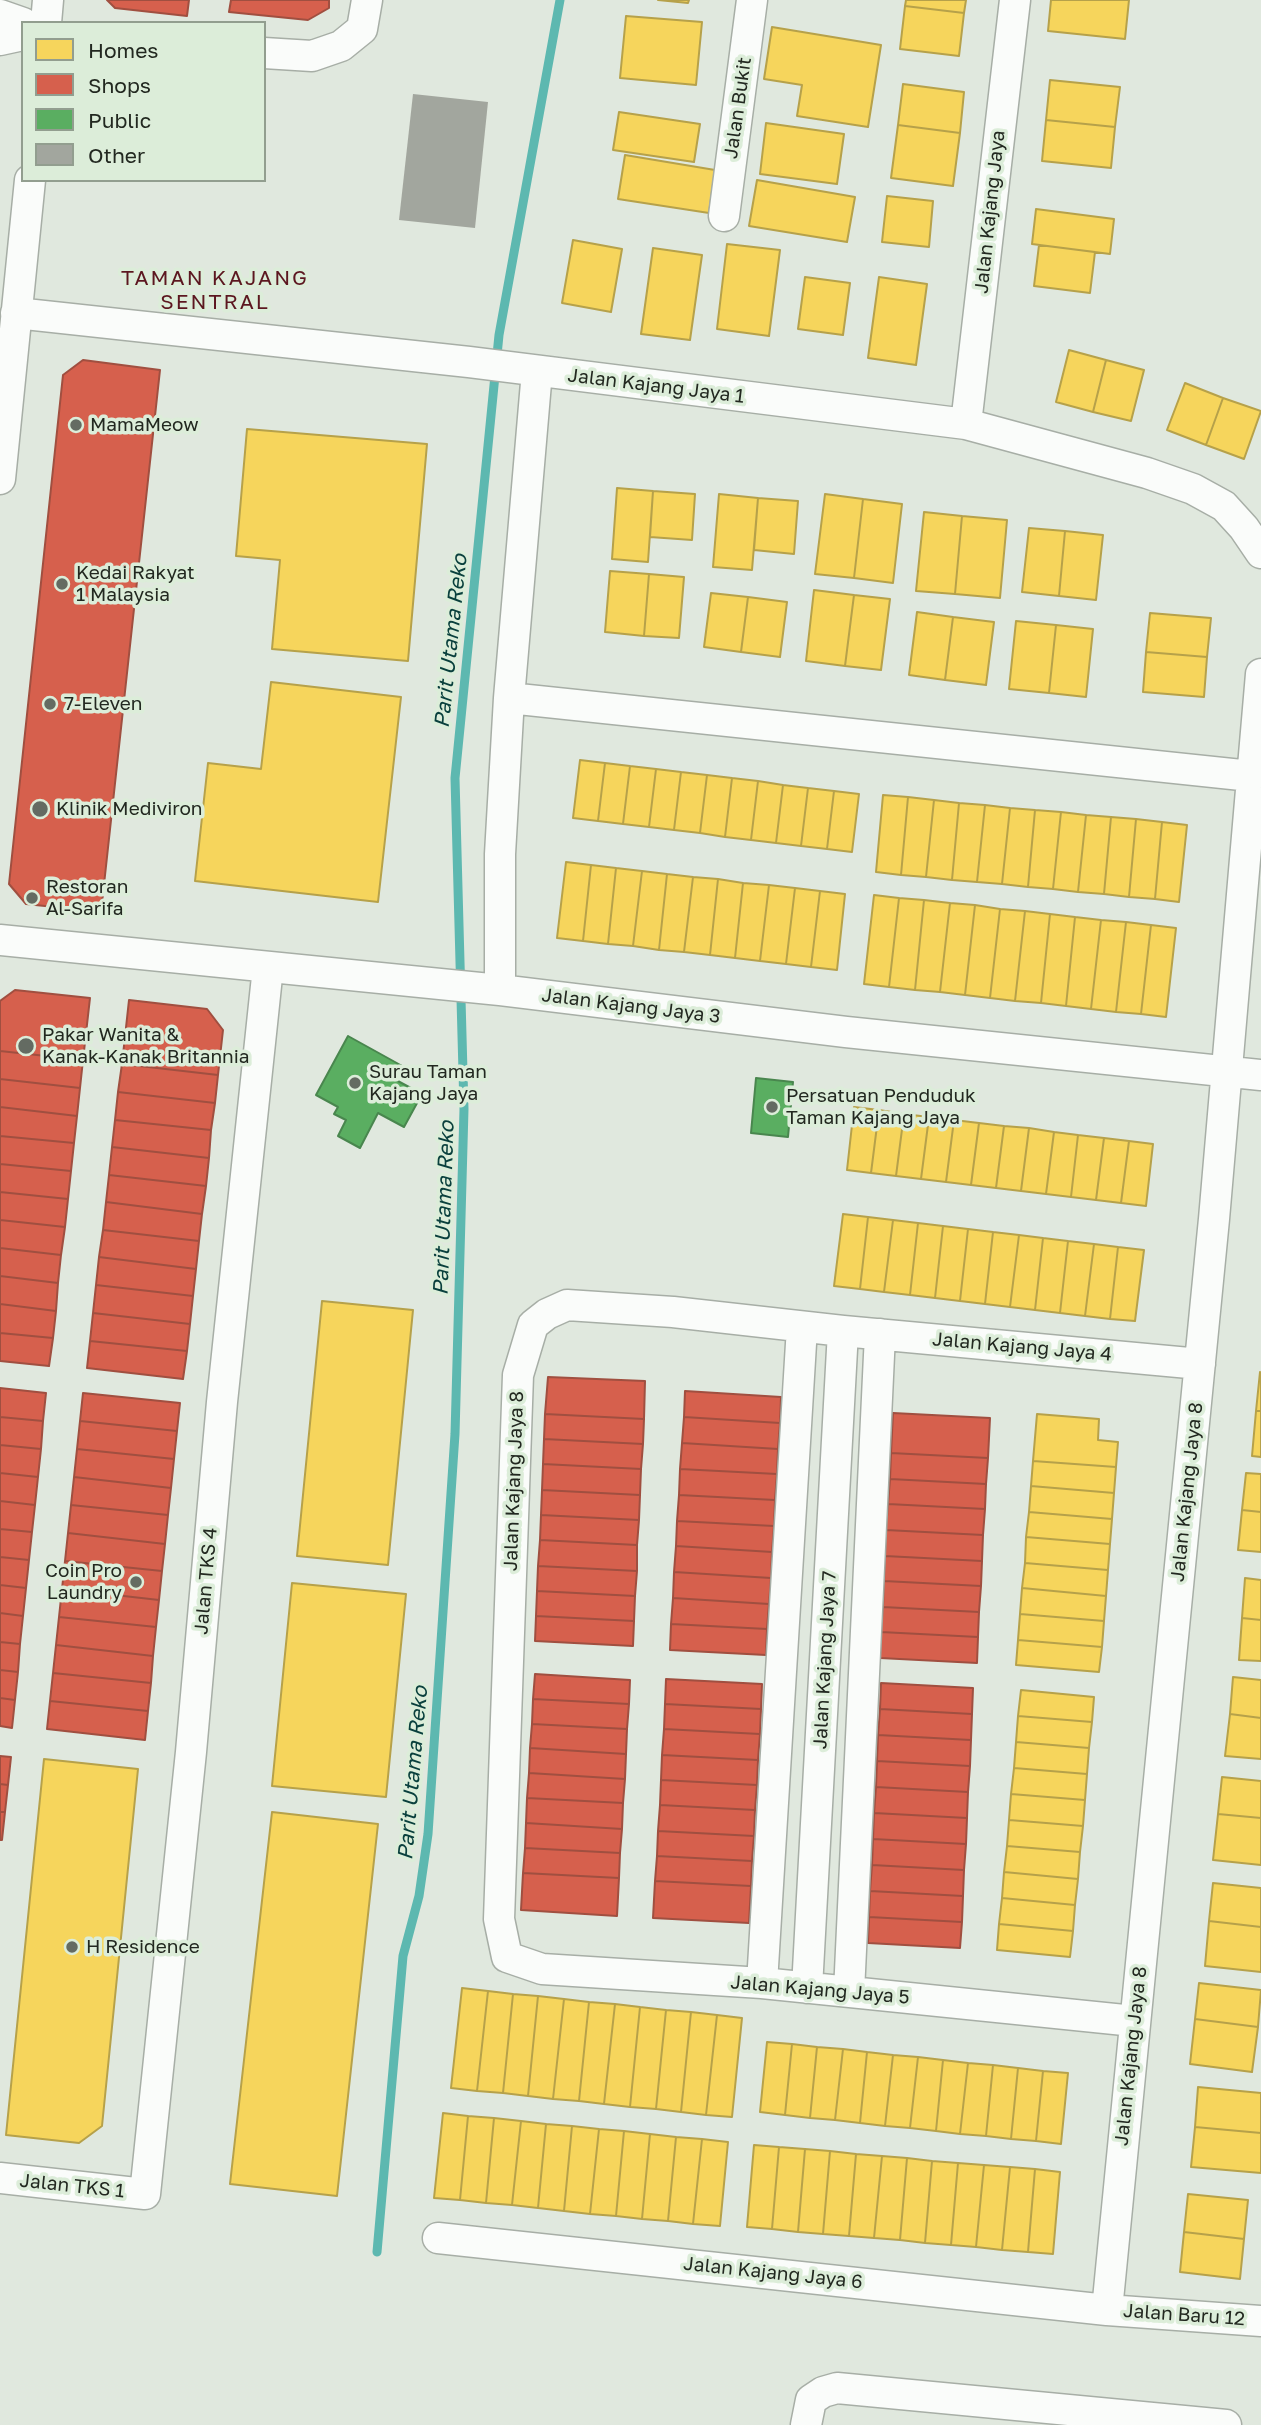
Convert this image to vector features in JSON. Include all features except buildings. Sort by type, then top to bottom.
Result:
[{"type":"street","points":[[46,21],[48,0]]},
{"type":"street","points":[[266,53],[312,56],[341,46],[362,29],[367,0]]},
{"type":"street","name":"Jalan Bukit","points":[[724,216],[752,0]]},
{"type":"street","name":"Jalan Kajang Jaya","points":[[966,424],[1015,0]]},
{"type":"street","points":[[0,15],[21,22]]},
{"type":"street","points":[[0,40],[21,35]]},
{"type":"street","points":[[0,479],[30,182]]},
{"type":"street","name":"Jalan Kajang Jaya 1","points":[[16,313],[469,362],[966,424],[1147,473],[1192,489],[1224,506],[1244,528],[1261,553]]},
{"type":"street","points":[[496,990],[500,854],[531,371]]},
{"type":"street","name":"Jalan Kajang Jaya 8","points":[[1107,2309],[1200,1364],[1261,674]]},
{"type":"street","points":[[509,698],[1251,776]]},
{"type":"street","name":"Jalan Kajang Jaya 3","points":[[0,940],[496,990],[846,1032],[1261,1075]]},
{"type":"street","name":"Jalan TKS 4","points":[[145,2194],[191,1752],[222,1402],[268,967]]},
{"type":"street","name":"Jalan Kajang Jaya 8","points":[[507,1956],[499,1919],[518,1375],[533,1325],[547,1314],[567,1305],[673,1312],[844,1332]]},
{"type":"street","points":[[762,1983],[802,1327]]},
{"type":"street","name":"Jalan Kajang Jaya 4","points":[[844,1332],[1200,1364]]},
{"type":"street","name":"Jalan Kajang Jaya 7","points":[[807,1988],[844,1332]]},
{"type":"street","points":[[849,1992],[880,1334]]},
{"type":"street","name":"Jalan Kajang Jaya 5","points":[[507,1956],[542,1969],[762,1983],[1134,2021]]},
{"type":"street","name":"Jalan TKS 1","points":[[0,2178],[145,2194]]},
{"type":"street","name":"Jalan Kajang Jaya 6","points":[[438,2238],[1107,2309]]},
{"type":"street","name":"Jalan Baru 12","points":[[1107,2309],[1261,2320]]},
{"type":"street","points":[[806,2425],[811,2400],[823,2392],[837,2388],[1226,2425]]},
{"type":"waterway","name":"Parit Utama Reko","points":[[377,2252],[403,1956],[419,1896],[428,1834],[455,1434],[464,1109],[455,778],[499,335],[560,0]]},
{"type":"place","name":"MamaMeow","points":[[76,425]]},
{"type":"place","name":"Kedai Rakyat 1 Malaysia","points":[[62,584]]},
{"type":"place","name":"7-Eleven","points":[[50,704]]},
{"type":"place","name":"Klinik Mediviron","points":[[40,809]]},
{"type":"place","name":"Restoran Al-Sarifa","points":[[32,898]]},
{"type":"place","name":"Pakar Wanita & Kanak-Kanak Britannia","points":[[26,1046]]},
{"type":"place","name":"Surau Taman Kajang Jaya","points":[[355,1083]]},
{"type":"place","name":"Persatuan Penduduk Taman Kajang Jaya","points":[[772,1107]]},
{"type":"place","name":"Coin Pro Laundry","points":[[136,1582]]},
{"type":"place","name":"H Residence","points":[[72,1947]]},
{"type":"district","name":"TAMAN KAJANG SENTRAL","points":[[215,290]]}]
